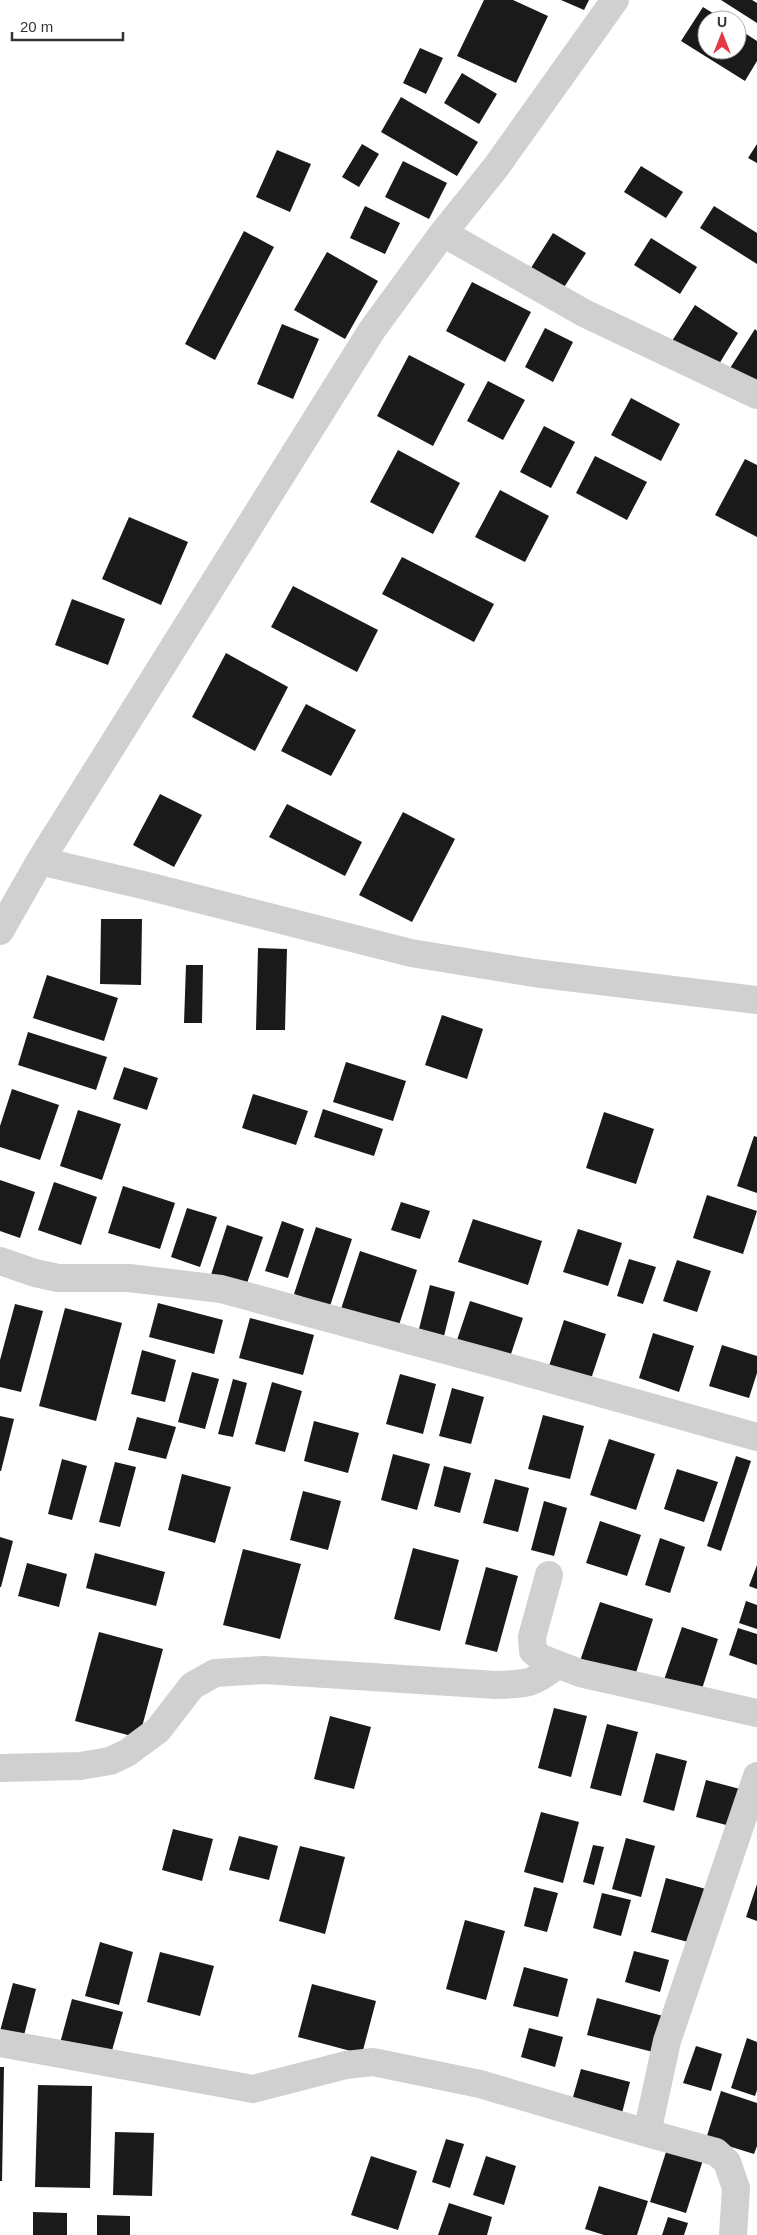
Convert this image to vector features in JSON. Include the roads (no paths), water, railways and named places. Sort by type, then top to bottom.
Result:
[{"type":"street","points":[[0,931],[40,862],[304,442],[372,330],[442,233],[496,167],[614,0]]},
{"type":"street","points":[[442,233],[584,313],[757,395]]},
{"type":"street","points":[[40,862],[147,886],[411,953],[534,973],[757,1000]]},
{"type":"street","points":[[0,1261],[35,1274],[58,1278],[129,1278],[221,1290],[493,1363],[757,1437]]},
{"type":"street","points":[[549,1575],[532,1637],[532,1651],[540,1658],[556,1665],[689,1698],[757,1712]]},
{"type":"street","points":[[0,1768],[80,1766],[110,1761],[127,1753],[158,1730],[192,1686],[214,1673],[264,1670],[496,1685],[529,1684],[542,1678],[556,1665]]},
{"type":"street","points":[[646,2133],[668,2042],[757,1776]]},
{"type":"street","points":[[0,2043],[253,2089],[346,2066],[373,2062],[480,2084],[716,2152],[727,2162],[736,2188],[733,2235]]}]
